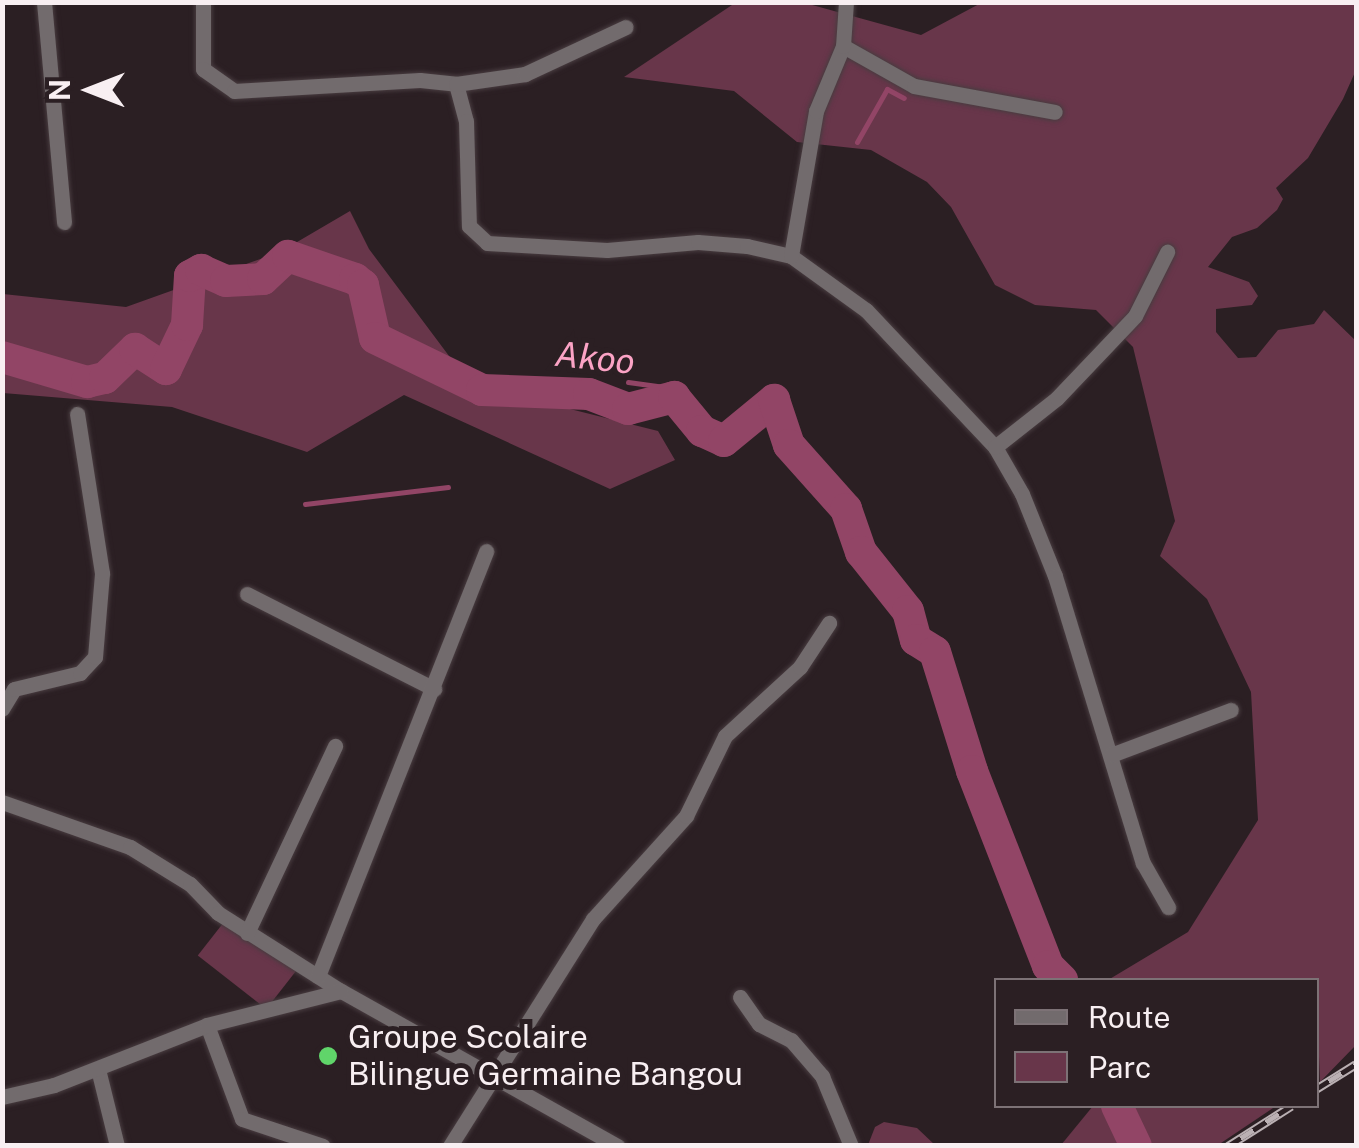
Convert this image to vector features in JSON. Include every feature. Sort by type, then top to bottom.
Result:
[{"type":"street","points":[[44,2],[64,222]]},
{"type":"street","points":[[203,2],[203,69],[234,90],[420,80],[456,84],[526,74],[626,28]]},
{"type":"street","points":[[791,256],[816,112],[843,46],[846,2]]},
{"type":"street","points":[[843,46],[914,86],[1056,112]]},
{"type":"street","points":[[456,84],[468,148],[470,226],[487,244],[607,250],[698,242],[791,256],[866,310],[996,447],[1041,534],[1149,880],[1168,907]]},
{"type":"street","points":[[996,447],[1057,398],[1113,340],[1134,316],[1167,252]]},
{"type":"street","points":[[2,709],[14,689],[80,673],[95,657],[102,573],[77,414]]},
{"type":"street","points":[[318,976],[486,551]]},
{"type":"street","points":[[248,594],[434,689]]},
{"type":"street","points":[[450,1146],[593,919],[686,816],[724,736],[800,667],[829,623]]},
{"type":"street","points":[[1111,755],[1231,710]]},
{"type":"street","points":[[248,933],[335,746]]},
{"type":"street","points":[[2,802],[130,847],[190,884],[248,933],[341,991],[498,1074],[611,1143]]},
{"type":"street","points":[[2,1097],[98,1069],[206,1025],[341,991]]},
{"type":"street","points":[[740,997],[759,1024],[791,1040],[822,1076],[852,1146]]},
{"type":"street","points":[[206,1025],[242,1119],[323,1146]]},
{"type":"street","points":[[98,1069],[117,1146]]},
{"type":"green space","points":[[735,3],[805,3],[921,35],[981,3],[1356,3],[1356,70],[1343,99],[1308,158],[1276,188],[1283,199],[1277,210],[1257,228],[1232,237],[1208,267],[1249,282],[1258,296],[1252,305],[1216,309],[1216,332],[1238,358],[1256,357],[1278,330],[1314,324],[1324,310],[1356,341],[1356,1045],[1320,1082],[1319,978],[1111,978],[1188,932],[1258,820],[1251,692],[1207,599],[1160,556],[1175,521],[1133,347],[1096,310],[1035,305],[995,285],[951,207],[927,182],[871,150],[797,142],[734,91],[624,77]]},
{"type":"green space","points":[[350,211],[369,249],[470,384],[658,431],[675,460],[610,489],[404,395],[307,452],[172,407],[3,393],[3,294],[126,307],[280,252]]},
{"type":"green space","points":[[231,913],[300,967],[266,1009],[198,956]]},
{"type":"green space","points":[[1091,1108],[1273,1108],[1218,1145],[1061,1145]]},
{"type":"green space","points":[[884,1122],[917,1128],[935,1145],[868,1145],[875,1127]]},
{"type":"waterway","points":[[857,142],[887,89],[904,98]]},
{"type":"waterway","name":"Akoo","points":[[2,357],[87,382],[105,378],[135,349],[166,369],[187,325],[190,276],[201,270],[226,281],[263,279],[288,256],[355,279],[363,285],[375,338],[482,390],[589,394],[628,409],[674,397],[702,431],[724,441],[774,400],[789,445],[846,509],[861,552],[908,611],[916,640],[935,652],[972,771],[1048,966],[1060,978]]},
{"type":"waterway","points":[[628,382],[672,388],[674,397]]},
{"type":"waterway","points":[[305,504],[448,487]]},
{"type":"waterway","name":"Akoo","points":[[1118,1108],[1136,1146]]},
{"type":"railway","points":[[1319,1087],[1356,1064]]},
{"type":"railway","points":[[1228,1146],[1288,1108]]},
{"type":"place","name":"Groupe Scolaire Bilingue Germaine Bangou","points":[[328,1056]]}]
